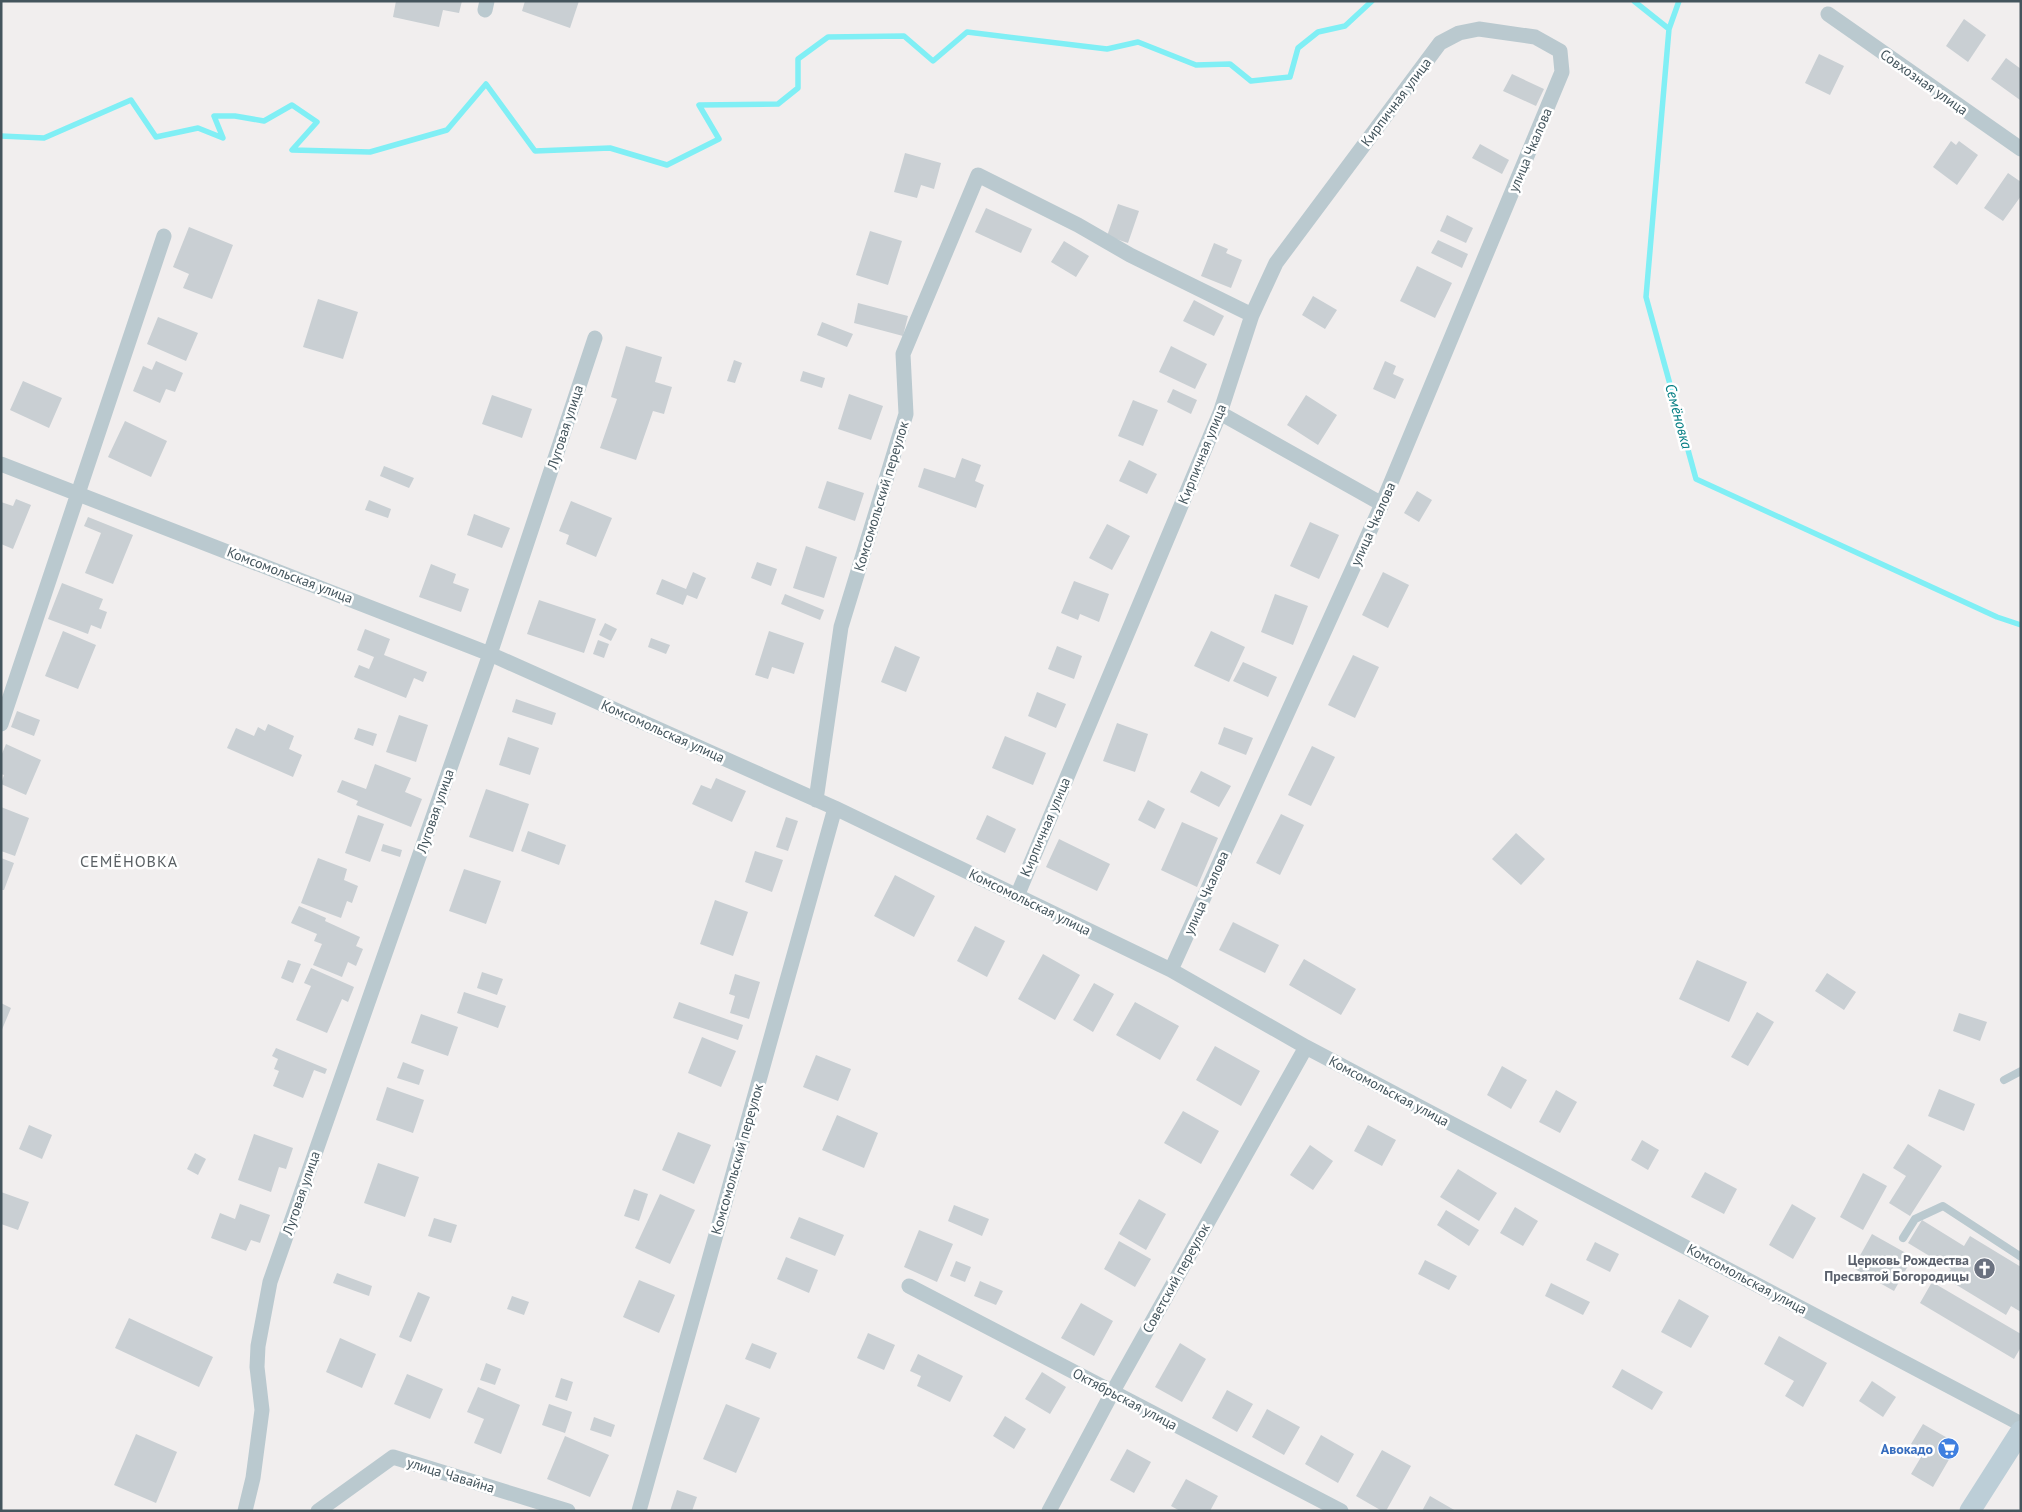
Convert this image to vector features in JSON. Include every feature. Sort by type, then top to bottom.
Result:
[{"type":"main road","points":[[1970,1511],[2021,1431]]},
{"type":"street","name":"Совхозная улица","points":[[1828,14],[2021,149]]},
{"type":"street","name":"Кирпичная улица","points":[[1017,896],[1220,413],[1252,315],[1276,263],[1440,43],[1459,33],[1479,29],[1535,37],[1560,51],[1562,72]]},
{"type":"street","name":"улица Чкалова","points":[[1171,970],[1382,504],[1562,72]]},
{"type":"street","name":"Комсомольский переулок","points":[[816,800],[841,627],[906,414],[903,354],[978,175],[1078,225],[1130,255],[1252,315]]},
{"type":"street","points":[[1,724],[164,236]]},
{"type":"street","name":"Луговая улица","points":[[245,1511],[253,1478],[262,1410],[257,1366],[258,1346],[270,1282],[490,654],[595,338]]},
{"type":"street","points":[[1220,413],[1382,504]]},
{"type":"street","name":"Комсомольская улица","points":[[1,464],[79,492],[490,654],[836,808],[1171,970],[1306,1047],[2021,1424]]},
{"type":"street","name":"Комсомольский переулок","points":[[639,1511],[836,808]]},
{"type":"street","name":"Советский переулок","points":[[1049,1511],[1112,1393],[1306,1047]]},
{"type":"street","name":"Октябрьская улица","points":[[909,1286],[1340,1511]]},
{"type":"street","name":"улица Чавайна","points":[[318,1511],[394,1457],[568,1511]]},
{"type":"lane","points":[[2004,1080],[2021,1071]]},
{"type":"lane","points":[[1903,1238],[1915,1219],[1943,1206],[2021,1256]]},
{"type":"building","points":[[396,1],[462,1],[459,13],[443,10],[439,27],[393,17]]},
{"type":"building","points":[[525,1],[579,1],[570,28],[522,11]]},
{"type":"building","points":[[1964,19],[1986,35],[1968,62],[1946,46]]},
{"type":"building","points":[[1819,54],[1844,66],[1830,95],[1805,83]]},
{"type":"building","points":[[2006,58],[2021,69],[2020,100],[1991,79]]},
{"type":"building","points":[[1512,74],[1544,89],[1536,106],[1503,91]]},
{"type":"building","points":[[1951,141],[1956,145],[1959,141],[1978,155],[1957,185],[1933,167]]},
{"type":"building","points":[[1480,144],[1509,160],[1502,174],[1472,158]]},
{"type":"building","points":[[905,153],[941,163],[934,189],[921,185],[917,198],[894,192]]},
{"type":"building","points":[[2008,173],[2021,182],[2021,196],[2003,221],[1984,208]]},
{"type":"building","points":[[1118,204],[1139,211],[1128,243],[1107,236]]},
{"type":"building","points":[[986,208],[1032,229],[1021,253],[975,232]]},
{"type":"building","points":[[1447,215],[1473,228],[1466,243],[1440,231]]},
{"type":"building","points":[[189,227],[233,245],[212,299],[183,288],[189,274],[173,267]]},
{"type":"building","points":[[870,231],[902,241],[888,285],[856,275]]},
{"type":"building","points":[[1438,240],[1468,254],[1462,268],[1431,253]]},
{"type":"building","points":[[1064,241],[1089,256],[1076,277],[1051,262]]},
{"type":"building","points":[[1214,243],[1228,249],[1226,253],[1242,260],[1231,288],[1201,276]]},
{"type":"building","points":[[1417,266],[1452,283],[1435,318],[1400,301]]},
{"type":"building","points":[[1313,296],[1337,310],[1325,329],[1302,315]]},
{"type":"building","points":[[318,299],[358,312],[343,359],[303,347]]},
{"type":"building","points":[[1194,300],[1224,316],[1214,336],[1183,321]]},
{"type":"building","points":[[858,303],[908,316],[903,336],[854,323]]},
{"type":"building","points":[[158,317],[198,333],[186,361],[147,344]]},
{"type":"building","points":[[822,322],[853,334],[847,347],[817,335]]},
{"type":"building","points":[[626,346],[662,357],[655,382],[672,387],[664,414],[653,411],[636,460],[600,448],[617,399],[611,397]]},
{"type":"building","points":[[1171,346],[1207,364],[1195,389],[1159,372]]},
{"type":"building","points":[[734,360],[742,363],[735,383],[727,381]]},
{"type":"building","points":[[156,361],[183,373],[175,392],[166,389],[160,403],[133,391],[143,366],[152,370]]},
{"type":"building","points":[[1385,361],[1396,366],[1393,374],[1404,379],[1395,399],[1373,389]]},
{"type":"building","points":[[803,371],[825,378],[822,388],[800,381]]},
{"type":"building","points":[[23,381],[62,398],[49,428],[10,410]]},
{"type":"building","points":[[1173,389],[1197,400],[1191,414],[1167,402]]},
{"type":"building","points":[[849,394],[883,406],[871,440],[838,429]]},
{"type":"building","points":[[492,395],[532,409],[522,438],[482,424]]},
{"type":"building","points":[[1306,395],[1337,415],[1318,445],[1287,425]]},
{"type":"building","points":[[1133,400],[1158,410],[1143,446],[1118,436]]},
{"type":"building","points":[[125,421],[167,441],[151,477],[108,457]]},
{"type":"building","points":[[962,458],[981,465],[975,481],[984,485],[976,508],[918,487],[924,468],[955,478]]},
{"type":"building","points":[[1129,460],[1157,474],[1147,494],[1119,481]]},
{"type":"building","points":[[384,466],[414,478],[409,488],[380,476]]},
{"type":"building","points":[[827,481],[864,493],[855,521],[818,508]]},
{"type":"building","points":[[1417,491],[1432,500],[1419,522],[1404,513]]},
{"type":"building","points":[[16,499],[31,505],[13,549],[1,544],[1,502],[13,506]]},
{"type":"building","points":[[369,500],[391,509],[388,518],[365,510]]},
{"type":"building","points":[[571,501],[612,518],[596,557],[566,544],[569,535],[559,531]]},
{"type":"building","points":[[474,514],[510,528],[502,548],[467,535]]},
{"type":"building","points":[[88,517],[133,535],[113,584],[85,573],[101,533],[84,526]]},
{"type":"building","points":[[1310,522],[1339,535],[1319,579],[1290,566]]},
{"type":"building","points":[[1107,524],[1130,536],[1112,570],[1089,558]]},
{"type":"building","points":[[806,546],[837,557],[824,598],[793,588]]},
{"type":"building","points":[[757,562],[777,569],[771,586],[751,578]]},
{"type":"building","points":[[431,564],[456,574],[453,583],[469,589],[461,612],[419,597]]},
{"type":"building","points":[[693,572],[706,578],[697,599],[687,595],[683,605],[656,594],[662,579],[686,589]]},
{"type":"building","points":[[1383,572],[1409,585],[1388,628],[1362,615]]},
{"type":"building","points":[[1074,581],[1109,594],[1099,622],[1080,614],[1078,620],[1061,613]]},
{"type":"building","points":[[62,583],[103,599],[99,609],[107,612],[101,629],[91,625],[88,634],[48,619]]},
{"type":"building","points":[[785,594],[824,610],[820,620],[781,604]]},
{"type":"building","points":[[1275,594],[1308,606],[1293,645],[1261,632]]},
{"type":"building","points":[[539,600],[596,619],[584,653],[527,634]]},
{"type":"building","points":[[605,623],[617,629],[611,641],[599,635]]},
{"type":"building","points":[[365,629],[390,639],[384,655],[427,672],[423,682],[414,678],[406,698],[354,677],[359,665],[369,669],[374,657],[357,650]]},
{"type":"building","points":[[63,631],[96,645],[78,689],[45,676]]},
{"type":"building","points":[[769,631],[804,643],[794,674],[772,667],[768,679],[755,675]]},
{"type":"building","points":[[1211,631],[1245,647],[1229,682],[1194,666]]},
{"type":"building","points":[[651,638],[670,645],[666,654],[648,647]]},
{"type":"building","points":[[598,640],[609,644],[604,658],[593,654]]},
{"type":"building","points":[[895,646],[920,657],[906,692],[881,682]]},
{"type":"building","points":[[1057,646],[1082,656],[1074,679],[1048,669]]},
{"type":"building","points":[[1353,655],[1379,667],[1355,718],[1328,705]]},
{"type":"building","points":[[1243,662],[1277,677],[1268,697],[1233,681]]},
{"type":"building","points":[[1037,692],[1066,704],[1056,728],[1028,716]]},
{"type":"building","points":[[516,699],[556,713],[552,725],[512,712]]},
{"type":"building","points":[[17,711],[40,720],[34,736],[11,727]]},
{"type":"building","points":[[399,715],[428,725],[416,762],[386,752]]},
{"type":"building","points":[[1117,723],[1148,734],[1135,772],[1103,761]]},
{"type":"building","points":[[268,724],[294,736],[289,749],[302,755],[293,777],[227,748],[236,728],[254,736],[258,727],[265,731]]},
{"type":"building","points":[[1224,727],[1253,738],[1246,755],[1218,744]]},
{"type":"building","points":[[358,728],[377,734],[373,746],[354,739]]},
{"type":"building","points":[[1005,736],[1046,753],[1033,785],[992,768]]},
{"type":"building","points":[[508,737],[539,748],[530,775],[499,765]]},
{"type":"building","points":[[6,744],[41,760],[26,795],[1,784],[4,775],[1,774],[1,756]]},
{"type":"building","points":[[1312,746],[1335,757],[1311,806],[1288,795]]},
{"type":"building","points":[[375,764],[411,778],[405,792],[422,799],[411,827],[356,805],[358,801],[337,792],[342,780],[366,789]]},
{"type":"building","points":[[1201,771],[1231,786],[1219,807],[1190,792]]},
{"type":"building","points":[[716,778],[746,791],[732,822],[692,804],[701,785],[711,789]]},
{"type":"building","points":[[486,789],[529,804],[513,852],[469,837]]},
{"type":"building","points":[[1148,800],[1165,809],[1155,829],[1138,820]]},
{"type":"building","points":[[1,807],[29,818],[15,856],[1,851]]},
{"type":"building","points":[[1281,814],[1304,825],[1280,875],[1256,863]]},
{"type":"building","points":[[358,815],[384,824],[370,862],[345,853]]},
{"type":"building","points":[[987,815],[1016,829],[1005,853],[976,839]]},
{"type":"building","points":[[786,817],[798,821],[788,851],[776,847]]},
{"type":"building","points":[[1182,822],[1218,838],[1197,887],[1161,870]]},
{"type":"building","points":[[528,831],[566,845],[559,865],[521,851]]},
{"type":"building","points":[[1516,833],[1545,859],[1521,885],[1492,859]]},
{"type":"building","points":[[1059,839],[1110,864],[1097,891],[1046,867]]},
{"type":"building","points":[[383,844],[402,850],[400,857],[381,851]]},
{"type":"building","points":[[755,851],[783,860],[772,892],[745,882]]},
{"type":"building","points":[[1,858],[14,863],[4,890],[1,890]]},
{"type":"building","points":[[318,858],[347,869],[344,880],[358,886],[352,903],[347,901],[341,918],[301,903]]},
{"type":"building","points":[[464,869],[501,881],[486,924],[449,911]]},
{"type":"building","points":[[895,875],[935,896],[914,937],[874,916]]},
{"type":"building","points":[[715,900],[748,912],[733,956],[700,944]]},
{"type":"building","points":[[299,906],[326,918],[325,921],[360,937],[356,946],[363,949],[356,966],[348,962],[342,977],[313,965],[322,944],[314,941],[317,934],[291,923]]},
{"type":"building","points":[[1233,922],[1279,945],[1265,973],[1219,950]]},
{"type":"building","points":[[975,926],[1005,941],[987,977],[957,961]]},
{"type":"building","points":[[1043,954],[1080,975],[1055,1020],[1018,999]]},
{"type":"building","points":[[1304,959],[1356,989],[1341,1015],[1289,985]]},
{"type":"building","points":[[288,960],[301,964],[293,983],[281,978]]},
{"type":"building","points":[[1697,960],[1747,982],[1729,1022],[1679,999]]},
{"type":"building","points":[[311,968],[354,987],[348,1002],[342,999],[327,1033],[296,1020],[311,986],[304,983]]},
{"type":"building","points":[[482,972],[503,979],[497,995],[477,988]]},
{"type":"building","points":[[1827,973],[1856,992],[1844,1010],[1815,991]]},
{"type":"building","points":[[735,974],[760,982],[749,1019],[730,1013],[735,996],[729,994]]},
{"type":"building","points":[[1094,983],[1114,994],[1093,1032],[1073,1020]]},
{"type":"building","points":[[464,992],[506,1006],[498,1028],[457,1013]]},
{"type":"building","points":[[679,1002],[743,1025],[738,1040],[673,1018]]},
{"type":"building","points":[[1135,1002],[1179,1026],[1160,1060],[1116,1035]]},
{"type":"building","points":[[1,1003],[11,1008],[1,1032]]},
{"type":"building","points":[[1757,1012],[1774,1022],[1748,1066],[1731,1057]]},
{"type":"building","points":[[1959,1013],[1987,1022],[1980,1041],[1953,1031]]},
{"type":"building","points":[[421,1014],[458,1027],[448,1056],[411,1043]]},
{"type":"building","points":[[702,1037],[736,1051],[721,1087],[688,1073]]},
{"type":"building","points":[[1215,1046],[1260,1071],[1241,1106],[1196,1080]]},
{"type":"building","points":[[276,1048],[327,1069],[325,1074],[314,1070],[303,1098],[273,1086],[279,1071],[274,1069],[278,1059],[272,1056]]},
{"type":"building","points":[[816,1055],[851,1069],[838,1101],[803,1087]]},
{"type":"building","points":[[403,1062],[424,1070],[419,1085],[397,1078]]},
{"type":"building","points":[[1502,1066],[1527,1080],[1511,1109],[1487,1095]]},
{"type":"building","points":[[387,1087],[424,1100],[413,1133],[376,1120]]},
{"type":"building","points":[[1939,1089],[1975,1104],[1964,1131],[1928,1116]]},
{"type":"building","points":[[1556,1090],[1577,1102],[1560,1133],[1539,1122]]},
{"type":"building","points":[[1183,1111],[1219,1131],[1201,1164],[1164,1143]]},
{"type":"building","points":[[837,1115],[878,1133],[864,1168],[822,1150]]},
{"type":"building","points":[[29,1125],[52,1135],[42,1159],[19,1149]]},
{"type":"building","points":[[1368,1125],[1396,1140],[1382,1166],[1354,1151]]},
{"type":"building","points":[[678,1132],[711,1145],[694,1184],[662,1170]]},
{"type":"building","points":[[254,1134],[293,1148],[286,1169],[279,1167],[271,1192],[238,1180]]},
{"type":"building","points":[[1642,1140],[1659,1150],[1648,1170],[1631,1160]]},
{"type":"building","points":[[1908,1144],[1942,1166],[1910,1216],[1889,1203],[1906,1176],[1893,1168]]},
{"type":"building","points":[[1310,1145],[1333,1161],[1313,1190],[1290,1175]]},
{"type":"building","points":[[195,1153],[206,1159],[198,1175],[187,1169]]},
{"type":"building","points":[[378,1163],[419,1177],[405,1217],[364,1203]]},
{"type":"building","points":[[1458,1169],[1497,1193],[1479,1221],[1440,1197]]},
{"type":"building","points":[[1705,1172],[1737,1189],[1724,1214],[1691,1197]]},
{"type":"building","points":[[1863,1173],[1887,1186],[1863,1230],[1840,1217]]},
{"type":"building","points":[[634,1189],[648,1194],[639,1221],[624,1216]]},
{"type":"building","points":[[1,1192],[29,1202],[18,1230],[1,1224]]},
{"type":"building","points":[[660,1194],[695,1210],[670,1264],[635,1248]]},
{"type":"building","points":[[1139,1199],[1166,1214],[1146,1250],[1119,1234]]},
{"type":"building","points":[[240,1204],[270,1215],[260,1243],[251,1240],[246,1251],[211,1238],[220,1213],[235,1219]]},
{"type":"building","points":[[1792,1204],[1816,1218],[1793,1259],[1769,1245]]},
{"type":"building","points":[[954,1205],[989,1219],[982,1236],[948,1221]]},
{"type":"building","points":[[1515,1207],[1538,1221],[1523,1246],[1500,1233]]},
{"type":"building","points":[[1446,1210],[1479,1230],[1469,1246],[1437,1225]]},
{"type":"building","points":[[799,1217],[844,1235],[835,1256],[790,1238]]},
{"type":"building","points":[[434,1218],[457,1225],[451,1243],[428,1236]]},
{"type":"building","name":"Церковь Рождества Пресвятой Богородицы","points":[[1922,1220],[1964,1246],[1970,1236],[2021,1267],[2021,1312],[2011,1306],[2006,1315],[1945,1278],[1951,1269],[1908,1243]]},
{"type":"building","points":[[919,1230],[953,1244],[937,1282],[904,1267]]},
{"type":"building","points":[[1872,1234],[1913,1257],[1894,1291],[1853,1268]]},
{"type":"building","points":[[1119,1241],[1151,1259],[1135,1287],[1104,1269]]},
{"type":"building","points":[[1595,1242],[1619,1254],[1610,1272],[1586,1260]]},
{"type":"building","points":[[786,1257],[818,1270],[809,1293],[777,1279]]},
{"type":"building","points":[[1425,1260],[1457,1276],[1449,1290],[1418,1274]]},
{"type":"building","points":[[956,1261],[971,1267],[965,1282],[950,1276]]},
{"type":"building","points":[[337,1273],[372,1286],[369,1296],[333,1283]]},
{"type":"building","points":[[639,1280],[675,1295],[659,1333],[623,1317]]},
{"type":"building","points":[[980,1281],[1003,1291],[996,1305],[974,1296]]},
{"type":"building","points":[[1932,1282],[2021,1334],[2021,1347],[2014,1359],[1920,1303]]},
{"type":"building","points":[[1551,1283],[1590,1302],[1583,1315],[1545,1296]]},
{"type":"building","points":[[418,1292],[430,1297],[411,1342],[399,1337]]},
{"type":"building","points":[[512,1296],[529,1302],[524,1315],[507,1309]]},
{"type":"building","points":[[1679,1299],[1709,1316],[1691,1348],[1661,1332]]},
{"type":"building","points":[[1081,1303],[1113,1321],[1094,1356],[1061,1338]]},
{"type":"building","points":[[129,1318],[213,1357],[199,1387],[115,1348]]},
{"type":"building","points":[[868,1333],[895,1345],[884,1370],[857,1358]]},
{"type":"building","points":[[1779,1336],[1827,1363],[1803,1407],[1785,1396],[1794,1381],[1764,1364]]},
{"type":"building","points":[[340,1338],[376,1354],[362,1388],[326,1372]]},
{"type":"building","points":[[752,1343],[777,1353],[770,1369],[745,1359]]},
{"type":"building","points":[[1180,1343],[1206,1359],[1182,1402],[1155,1387]]},
{"type":"building","points":[[918,1354],[963,1376],[950,1402],[917,1386],[921,1376],[910,1371]]},
{"type":"building","points":[[486,1363],[501,1369],[495,1385],[480,1380]]},
{"type":"building","points":[[1622,1369],[1663,1392],[1652,1410],[1612,1387]]},
{"type":"building","points":[[1042,1372],[1066,1387],[1050,1414],[1025,1399]]},
{"type":"building","points":[[407,1374],[443,1389],[430,1419],[394,1404]]},
{"type":"building","points":[[561,1378],[573,1382],[567,1401],[555,1397]]},
{"type":"building","points":[[1872,1381],[1896,1397],[1883,1417],[1859,1401]]},
{"type":"building","points":[[478,1387],[520,1405],[501,1454],[474,1443],[484,1419],[467,1412]]},
{"type":"building","points":[[1227,1390],[1253,1404],[1237,1432],[1212,1418]]},
{"type":"building","points":[[549,1404],[572,1412],[565,1433],[542,1425]]},
{"type":"building","points":[[726,1404],[760,1418],[736,1473],[703,1459]]},
{"type":"building","points":[[1267,1409],[1300,1427],[1284,1455],[1252,1437]]},
{"type":"building","points":[[1005,1416],[1026,1429],[1014,1449],[993,1436]]},
{"type":"building","points":[[594,1417],[615,1425],[611,1437],[590,1430]]},
{"type":"building","points":[[1923,1424],[1958,1444],[1933,1487],[1911,1474],[1924,1452],[1911,1444]]},
{"type":"building","points":[[136,1434],[177,1452],[156,1503],[114,1485]]},
{"type":"building","points":[[1321,1435],[1354,1454],[1338,1483],[1305,1464]]},
{"type":"building","points":[[565,1436],[609,1455],[590,1497],[547,1479]]},
{"type":"building","points":[[1127,1449],[1151,1462],[1134,1493],[1110,1480]]},
{"type":"building","points":[[1382,1450],[1411,1466],[1386,1511],[1382,1511],[1356,1496]]},
{"type":"building","points":[[1186,1479],[1218,1496],[1210,1511],[1180,1511],[1171,1506]]},
{"type":"building","points":[[677,1490],[697,1497],[692,1511],[670,1511]]},
{"type":"building","points":[[1430,1496],[1456,1511],[1422,1511]]},
{"type":"waterway","points":[[1,136],[44,138],[131,100],[156,137],[198,128],[223,138],[214,116],[235,116],[264,121],[292,105],[317,122],[292,150],[370,152],[447,130],[486,84],[535,151],[610,148],[667,165],[719,139],[699,105],[778,104],[798,88],[798,59],[828,37],[904,36],[933,61],[967,32],[1107,49],[1138,42],[1196,65],[1230,64],[1251,81],[1290,77],[1298,48],[1318,32],[1345,26],[1372,1]]},
{"type":"waterway","points":[[1634,1],[1669,29]]},
{"type":"waterway","name":"Семёновка","points":[[1679,1],[1669,29],[1646,297],[1696,479],[1997,617],[2021,625]]},
{"type":"place","name":"Церковь Рождества Пресвятой Богородицы","points":[[1985,1268]]},
{"type":"place","name":"Авокадо","points":[[1949,1449]]},
{"type":"district","name":"СЕМЁНОВКА","points":[[129,861]]}]
